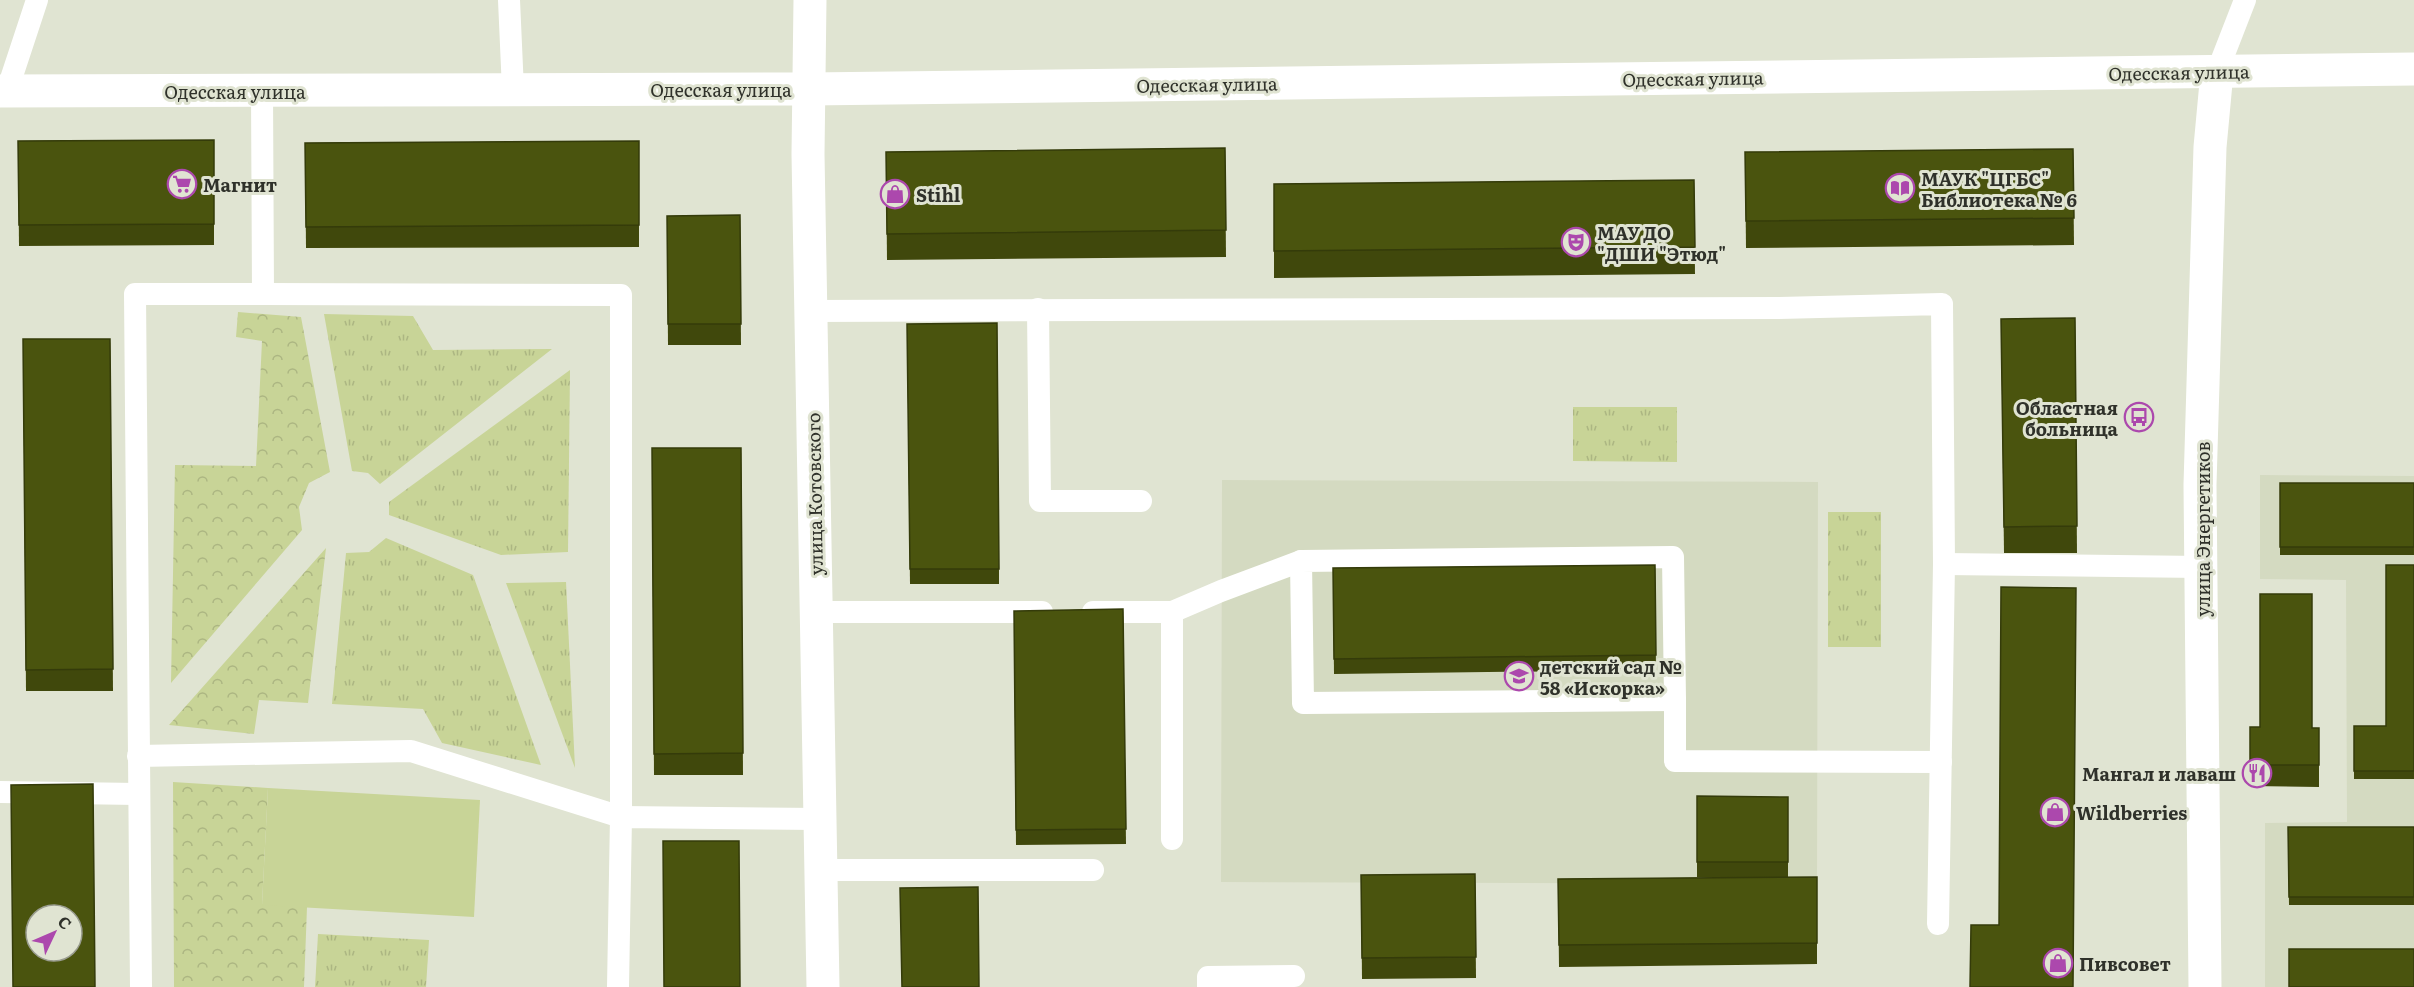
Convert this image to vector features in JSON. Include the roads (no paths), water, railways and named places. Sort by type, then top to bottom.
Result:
[{"type":"street","name":"улица Котовского","points":[[810,0],[810,311],[823,987]]},
{"type":"street","name":"Одесская улица","points":[[4,91],[809,89],[2414,69]]},
{"type":"street","name":"улица Энергетиков","points":[[2205,987],[2200,485],[2210,147],[2217,72]]},
{"type":"lane","points":[[4,91],[37,0]]},
{"type":"lane","points":[[509,0],[513,90]]},
{"type":"lane","points":[[2217,72],[2245,0]]},
{"type":"lane","points":[[262,91],[263,294]]},
{"type":"lane","points":[[141,987],[135,294],[621,295],[621,817],[618,987]]},
{"type":"lane","points":[[810,311],[1779,308],[1942,304],[1944,564],[1938,924]]},
{"type":"lane","points":[[1038,309],[1040,501],[1141,501]]},
{"type":"lane","points":[[816,612],[1172,612],[1301,561],[1673,557],[1675,761],[1941,762]]},
{"type":"lane","points":[[1301,561],[1303,703],[1675,700]]},
{"type":"lane","points":[[1944,564],[2202,567]]},
{"type":"lane","points":[[1172,612],[1172,839]]},
{"type":"lane","points":[[138,756],[411,751],[621,817],[819,819]]},
{"type":"lane","points":[[0,792],[138,794]]},
{"type":"lane","points":[[822,870],[1093,870]]},
{"type":"lane","points":[[1208,987],[1208,977],[1294,976]]},
{"type":"place","name":"Магнит","points":[[182,184]]},
{"type":"place","name":"МАУК \"ЦГБС\" Библиотека № 6","points":[[1900,188]]},
{"type":"place","name":"Stihl","points":[[895,194]]},
{"type":"place","name":"МАУ ДО \"ДШИ \"Этюд\"","points":[[1576,242]]},
{"type":"place","name":"Областная больница","points":[[2139,417]]},
{"type":"place","name":"детский сад № 58 «Искорка»","points":[[1519,676]]},
{"type":"place","name":"Мангал и лаваш","points":[[2257,773]]},
{"type":"place","name":"Wildberries","points":[[2055,812]]},
{"type":"place","name":"Пивсовет","points":[[2058,963]]}]
